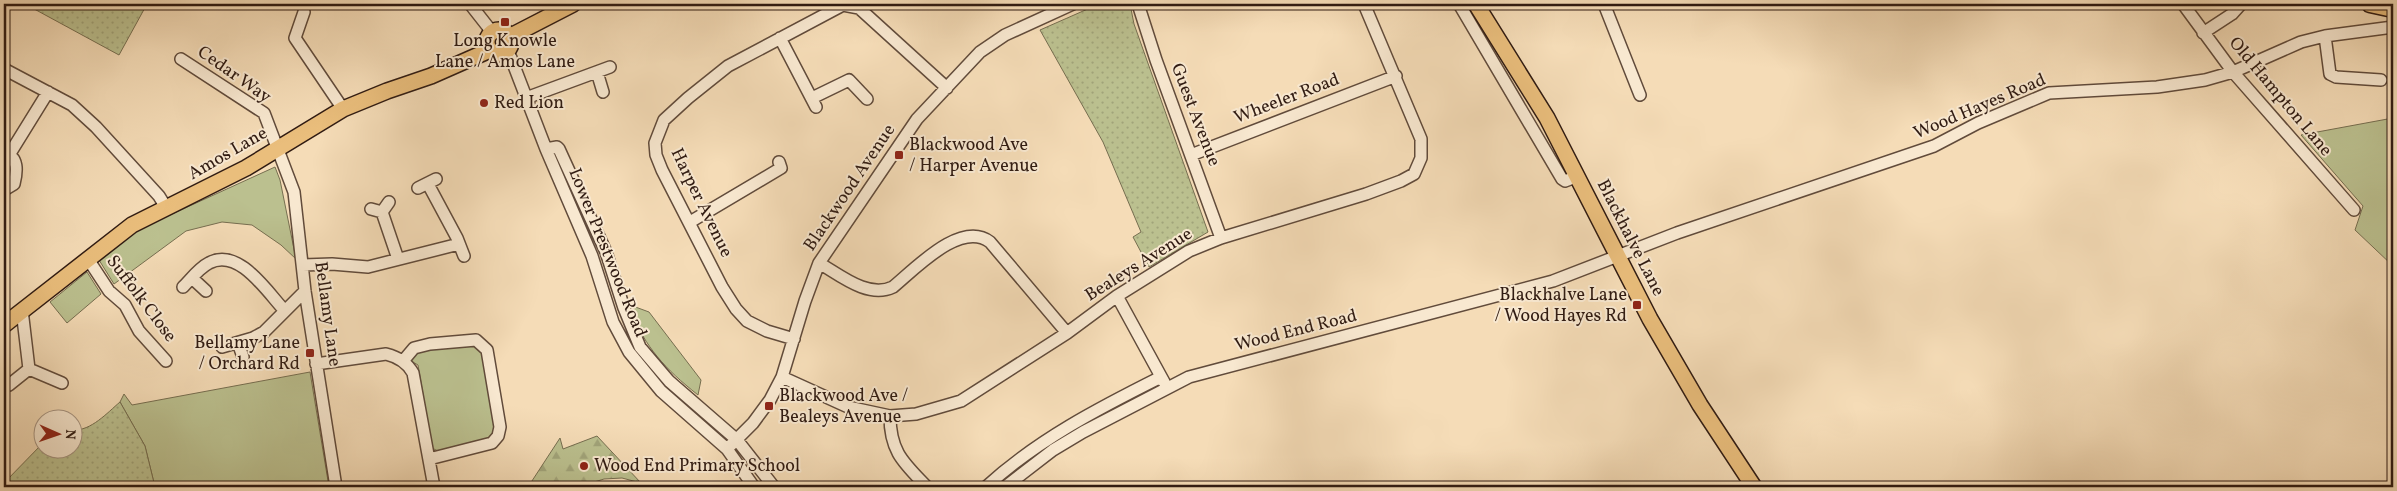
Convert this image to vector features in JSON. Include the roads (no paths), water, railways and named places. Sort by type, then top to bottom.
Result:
[{"type":"highway","points":[[2370,4],[2393,9]]},
{"type":"main road","points":[[507,44],[501,31],[492,32],[487,41],[490,50],[496,54],[507,44],[573,4]]},
{"type":"main road","name":"Blackhalve Lane","points":[[1476,4],[1547,118],[1650,319],[1695,396],[1754,487]]},
{"type":"main road","name":"Amos Lane","points":[[4,325],[132,225],[246,168],[343,109],[387,90],[431,76],[490,50]]},
{"type":"street","points":[[470,4],[492,32]]},
{"type":"street","name":"Blackwood Avenue","points":[[726,449],[762,412],[782,378],[805,301],[819,263],[917,120],[980,52],[1005,35],[1056,7],[1073,4]]},
{"type":"street","name":"Guest Avenue","points":[[1138,4],[1156,60],[1221,238]]},
{"type":"street","name":"Bealeys Avenue","points":[[782,378],[848,407],[890,416],[916,414],[961,401],[1067,333],[1117,296],[1189,251],[1221,238],[1366,194],[1414,174],[1421,158],[1421,139],[1364,4]]},
{"type":"street","points":[[1460,4],[1562,179],[1565,181],[1578,176]]},
{"type":"street","points":[[1604,4],[1640,95]]},
{"type":"street","name":"Old Hampton Lane","points":[[2183,4],[2233,72],[2354,210]]},
{"type":"street","points":[[2203,33],[2232,14],[2241,4]]},
{"type":"street","name":"Harper Avenue","points":[[794,340],[767,331],[747,321],[736,309],[722,286],[656,155],[655,143],[664,120],[728,66],[843,5],[860,8],[946,88]]},
{"type":"street","points":[[304,12],[295,38],[343,109]]},
{"type":"street","name":"Wood Hayes Road","points":[[1617,256],[1677,233],[1934,146],[1978,124],[2049,93],[2157,87],[2205,80],[2233,72],[2301,42],[2326,36],[2393,27]]},
{"type":"street","points":[[2326,36],[2330,74],[2336,77],[2381,80]]},
{"type":"street","points":[[780,38],[814,102],[849,80],[867,99]]},
{"type":"street","name":"Lower Prestwood Road","points":[[507,44],[546,149],[592,256],[613,322],[629,352],[661,391],[726,449],[754,487]]},
{"type":"street","name":"Cedar Way","points":[[180,58],[264,114],[276,148]]},
{"type":"street","points":[[526,98],[610,67]]},
{"type":"street","points":[[4,69],[72,105],[96,127],[159,196],[167,208]]},
{"type":"street","points":[[597,72],[603,92]]},
{"type":"street","name":"Wheeler Road","points":[[1191,155],[1396,76]]},
{"type":"street","points":[[4,190],[14,184],[17,172],[15,162],[6,154],[48,92]]},
{"type":"street","points":[[546,149],[554,147],[560,149],[606,252],[624,308],[640,347],[669,381],[736,440],[774,487]]},
{"type":"street","name":"Bellamy Lane","points":[[276,148],[294,192],[316,364],[336,487]]},
{"type":"street","points":[[690,222],[782,168],[779,162]]},
{"type":"street","points":[[427,184],[464,256]]},
{"type":"street","points":[[381,208],[398,260]]},
{"type":"street","points":[[819,263],[866,288],[880,291],[892,287],[958,238],[978,236],[990,242],[1067,333]]},
{"type":"street","points":[[303,265],[318,263],[368,267],[459,244]]},
{"type":"street","name":"Wood End Road","points":[[1005,487],[1053,450],[1083,432],[1189,377],[1553,281],[1617,256]]},
{"type":"street","name":"Suffolk Close","points":[[88,259],[109,291],[125,305],[139,331],[166,361]]},
{"type":"street","points":[[183,287],[213,261],[225,260],[233,262],[249,273],[284,311]]},
{"type":"street","points":[[192,278],[206,291]]},
{"type":"street","points":[[222,348],[264,332],[306,291]]},
{"type":"street","points":[[1117,296],[1168,389]]},
{"type":"street","points":[[22,310],[29,369]]},
{"type":"street","points":[[403,361],[414,348],[430,344],[476,340],[487,350],[500,427],[498,436],[492,443],[429,459]]},
{"type":"street","points":[[238,343],[243,358]]},
{"type":"street","points":[[316,364],[386,354],[408,365],[413,373],[434,487]]},
{"type":"street","points":[[29,369],[62,384]]},
{"type":"street","points":[[9,385],[29,369]]},
{"type":"street","points":[[986,487],[1021,458],[1070,425],[1161,377]]},
{"type":"street","points":[[890,416],[890,430],[894,449],[927,487]]},
{"type":"place","name":"Long Knowle Lane / Amos Lane","points":[[505,22]]},
{"type":"place","name":"Red Lion","points":[[484,103]]},
{"type":"place","name":"Blackwood Ave / Harper Avenue","points":[[899,155]]},
{"type":"place","name":"Blackhalve Lane / Wood Hayes Rd","points":[[1637,305]]},
{"type":"place","name":"Bellamy Lane / Orchard Rd","points":[[310,353]]},
{"type":"place","name":"Blackwood Ave / Bealeys Avenue","points":[[769,406]]},
{"type":"place","name":"Wood End Primary School","points":[[584,466]]}]
